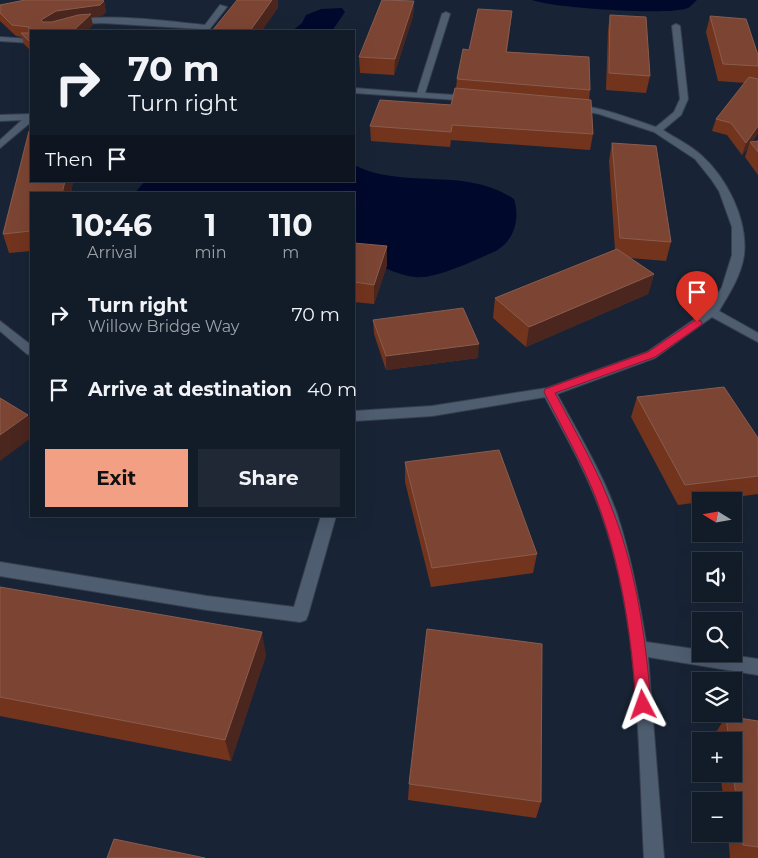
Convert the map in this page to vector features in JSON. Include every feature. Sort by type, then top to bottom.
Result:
[{"type":"street","points":[[52,30],[56,27],[94,20],[205,29],[223,7]]},
{"type":"street","points":[[420,96],[446,14]]},
{"type":"street","points":[[657,130],[678,114],[684,99],[676,26]]},
{"type":"street","points":[[0,39],[30,41]]},
{"type":"street","points":[[355,91],[486,100]]},
{"type":"street","points":[[355,416],[432,411],[549,392],[651,355],[712,312],[728,287],[738,254],[737,227],[724,191],[715,177],[698,157],[657,130],[600,112],[560,106]]},
{"type":"street","points":[[0,118],[30,118]]},
{"type":"street","points":[[0,145],[30,119]]},
{"type":"street","points":[[712,312],[758,338]]},
{"type":"street","points":[[0,326],[30,350]]},
{"type":"street","points":[[549,392],[582,453],[608,514],[626,577],[639,648],[654,858]]},
{"type":"street","points":[[0,569],[300,615],[329,517]]},
{"type":"street","points":[[639,648],[758,667]]},
{"type":"water","points":[[532,0],[697,0],[688,8],[677,10],[636,11],[563,6]]},
{"type":"water","points":[[342,8],[345,12],[333,30],[293,30],[302,23],[306,15],[321,9]]},
{"type":"water","points":[[355,165],[373,172],[393,176],[455,180],[495,189],[514,199],[516,221],[508,241],[496,251],[444,272],[415,277],[391,271],[355,252],[355,192],[136,192],[144,182],[355,182]]},
{"type":"building","points":[[25,0],[104,1],[100,5],[56,11],[41,20],[43,22],[52,22],[78,15],[91,14],[74,30],[30,30],[30,42],[21,33],[29,33],[29,27],[12,25],[0,13],[0,5]]},
{"type":"building","points":[[237,0],[272,0],[251,30],[213,30]]},
{"type":"building","points":[[382,0],[414,1],[395,59],[359,57]]},
{"type":"building","points":[[478,9],[512,11],[506,52],[589,57],[590,90],[457,79],[463,49],[469,50]]},
{"type":"building","points":[[610,15],[646,17],[650,76],[609,73]]},
{"type":"building","points":[[710,16],[746,19],[758,55],[758,66],[723,64]]},
{"type":"building","points":[[749,77],[758,79],[758,126],[746,143],[731,123],[716,119]]},
{"type":"building","points":[[455,88],[591,100],[593,134],[452,125],[451,132],[370,126],[380,100],[451,105]]},
{"type":"building","points":[[29,131],[30,182],[65,182],[62,192],[30,192],[30,231],[3,234]]},
{"type":"building","points":[[758,141],[758,152],[750,142]]},
{"type":"building","points":[[612,143],[656,146],[671,242],[620,238]]},
{"type":"building","points":[[355,243],[387,246],[374,285],[355,282]]},
{"type":"building","points":[[617,249],[654,274],[529,327],[495,298]]},
{"type":"building","points":[[463,308],[479,344],[386,356],[373,320]]},
{"type":"building","points":[[724,387],[758,438],[758,476],[685,485],[637,397]]},
{"type":"building","points":[[0,398],[28,415],[0,435]]},
{"type":"building","points":[[499,450],[537,554],[432,568],[405,462]]},
{"type":"building","points":[[0,587],[262,632],[225,740],[0,697]]},
{"type":"building","points":[[427,629],[542,644],[541,802],[409,784]]},
{"type":"building","points":[[742,718],[758,721],[758,847],[743,845],[742,792],[736,792],[734,782],[742,782],[742,732],[728,732],[727,722],[742,722]]},
{"type":"building","points":[[114,839],[205,858],[107,858]]},
{"type":"route","points":[[643,705],[639,648],[626,577],[608,514],[582,453],[549,392],[651,355],[697,322]]}]
